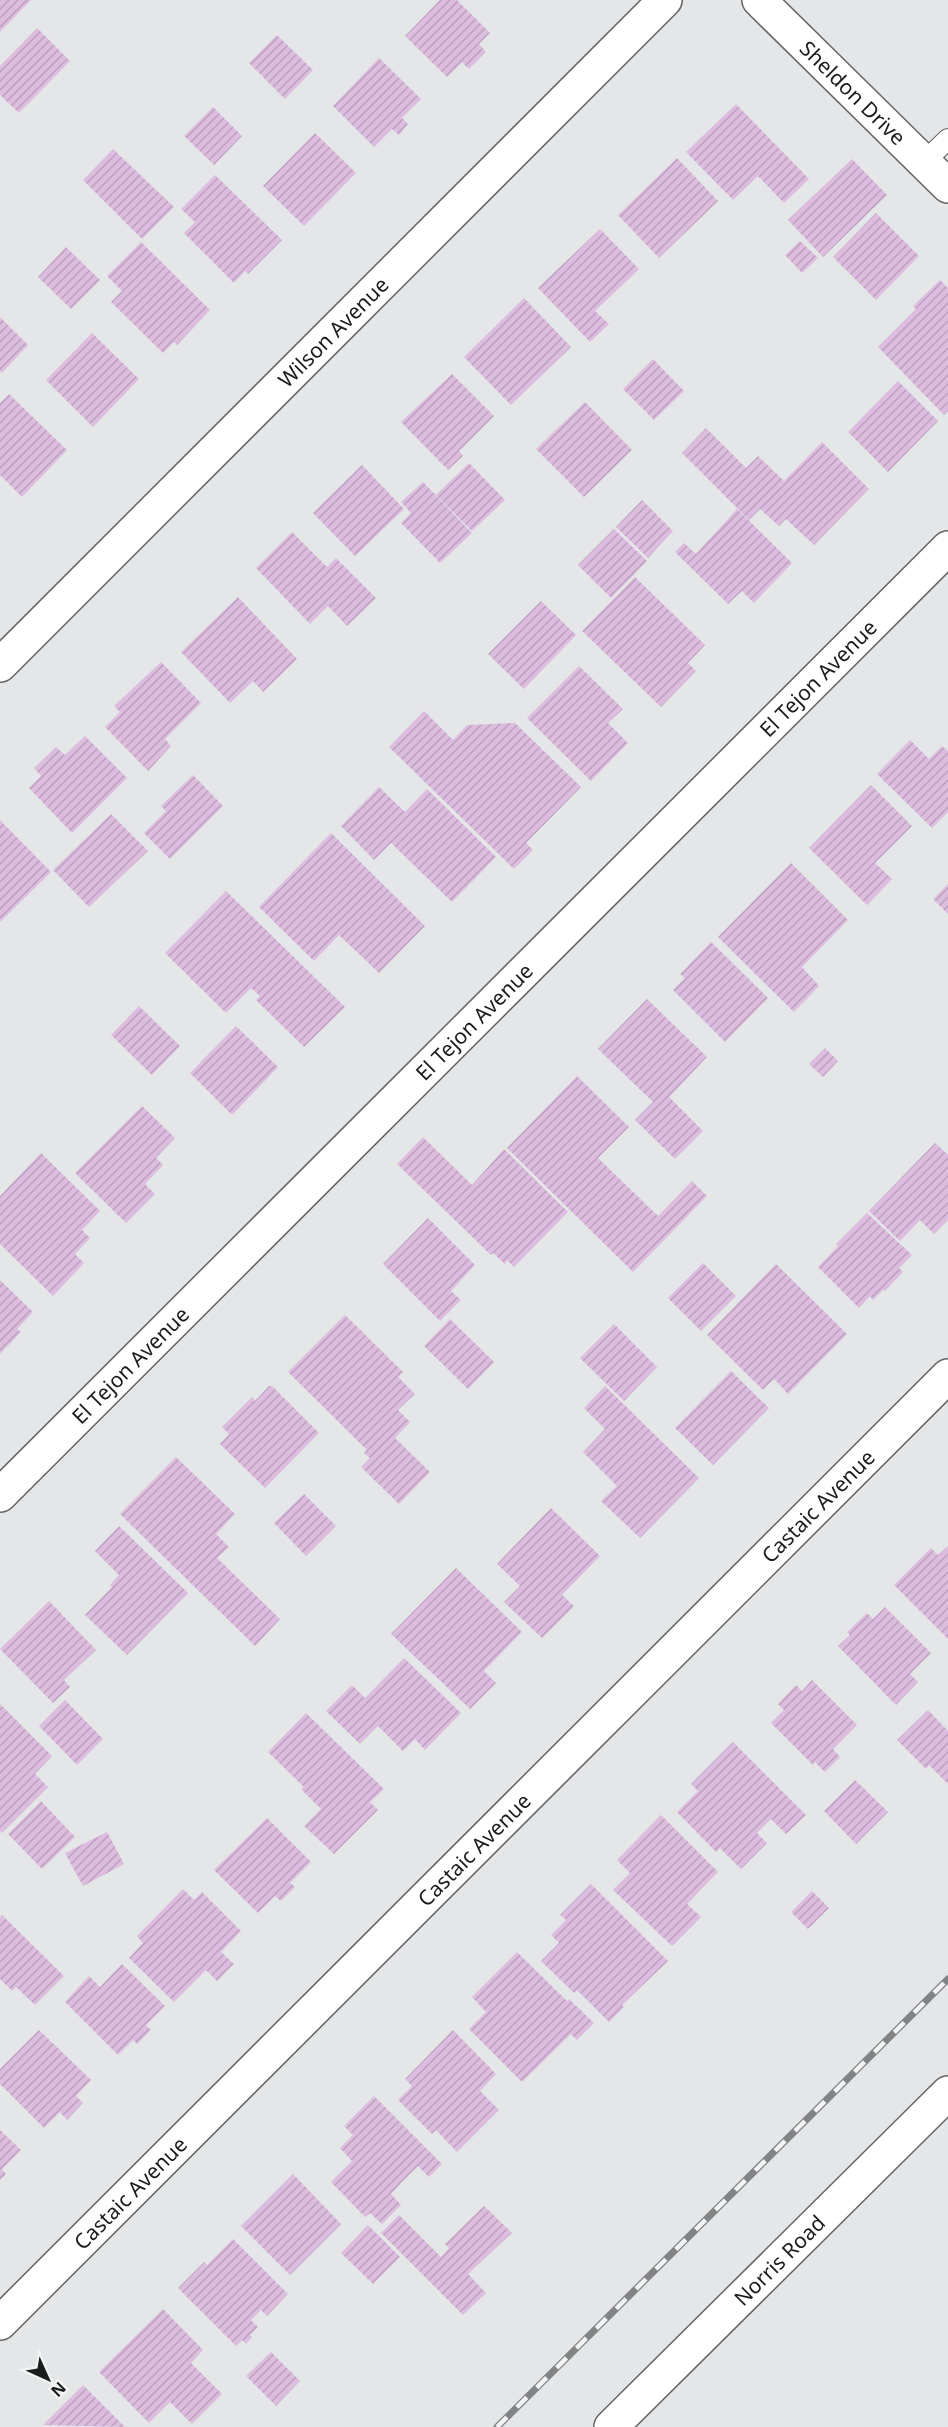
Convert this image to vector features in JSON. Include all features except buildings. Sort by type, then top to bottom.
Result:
[{"type":"street","name":"Wilson Avenue","points":[[0,664],[665,0]]},
{"type":"street","name":"Sheldon Drive","points":[[759,0],[948,186]]},
{"type":"street","name":"El Tejon Avenue","points":[[0,1495],[948,548]]},
{"type":"street","name":"Castaic Avenue","points":[[0,2323],[948,1376]]},
{"type":"street","name":"Norris Road","points":[[611,2427],[948,2093]]},
{"type":"lane","points":[[924,162],[948,139]]},
{"type":"railway","points":[[497,2427],[948,1979]]}]
